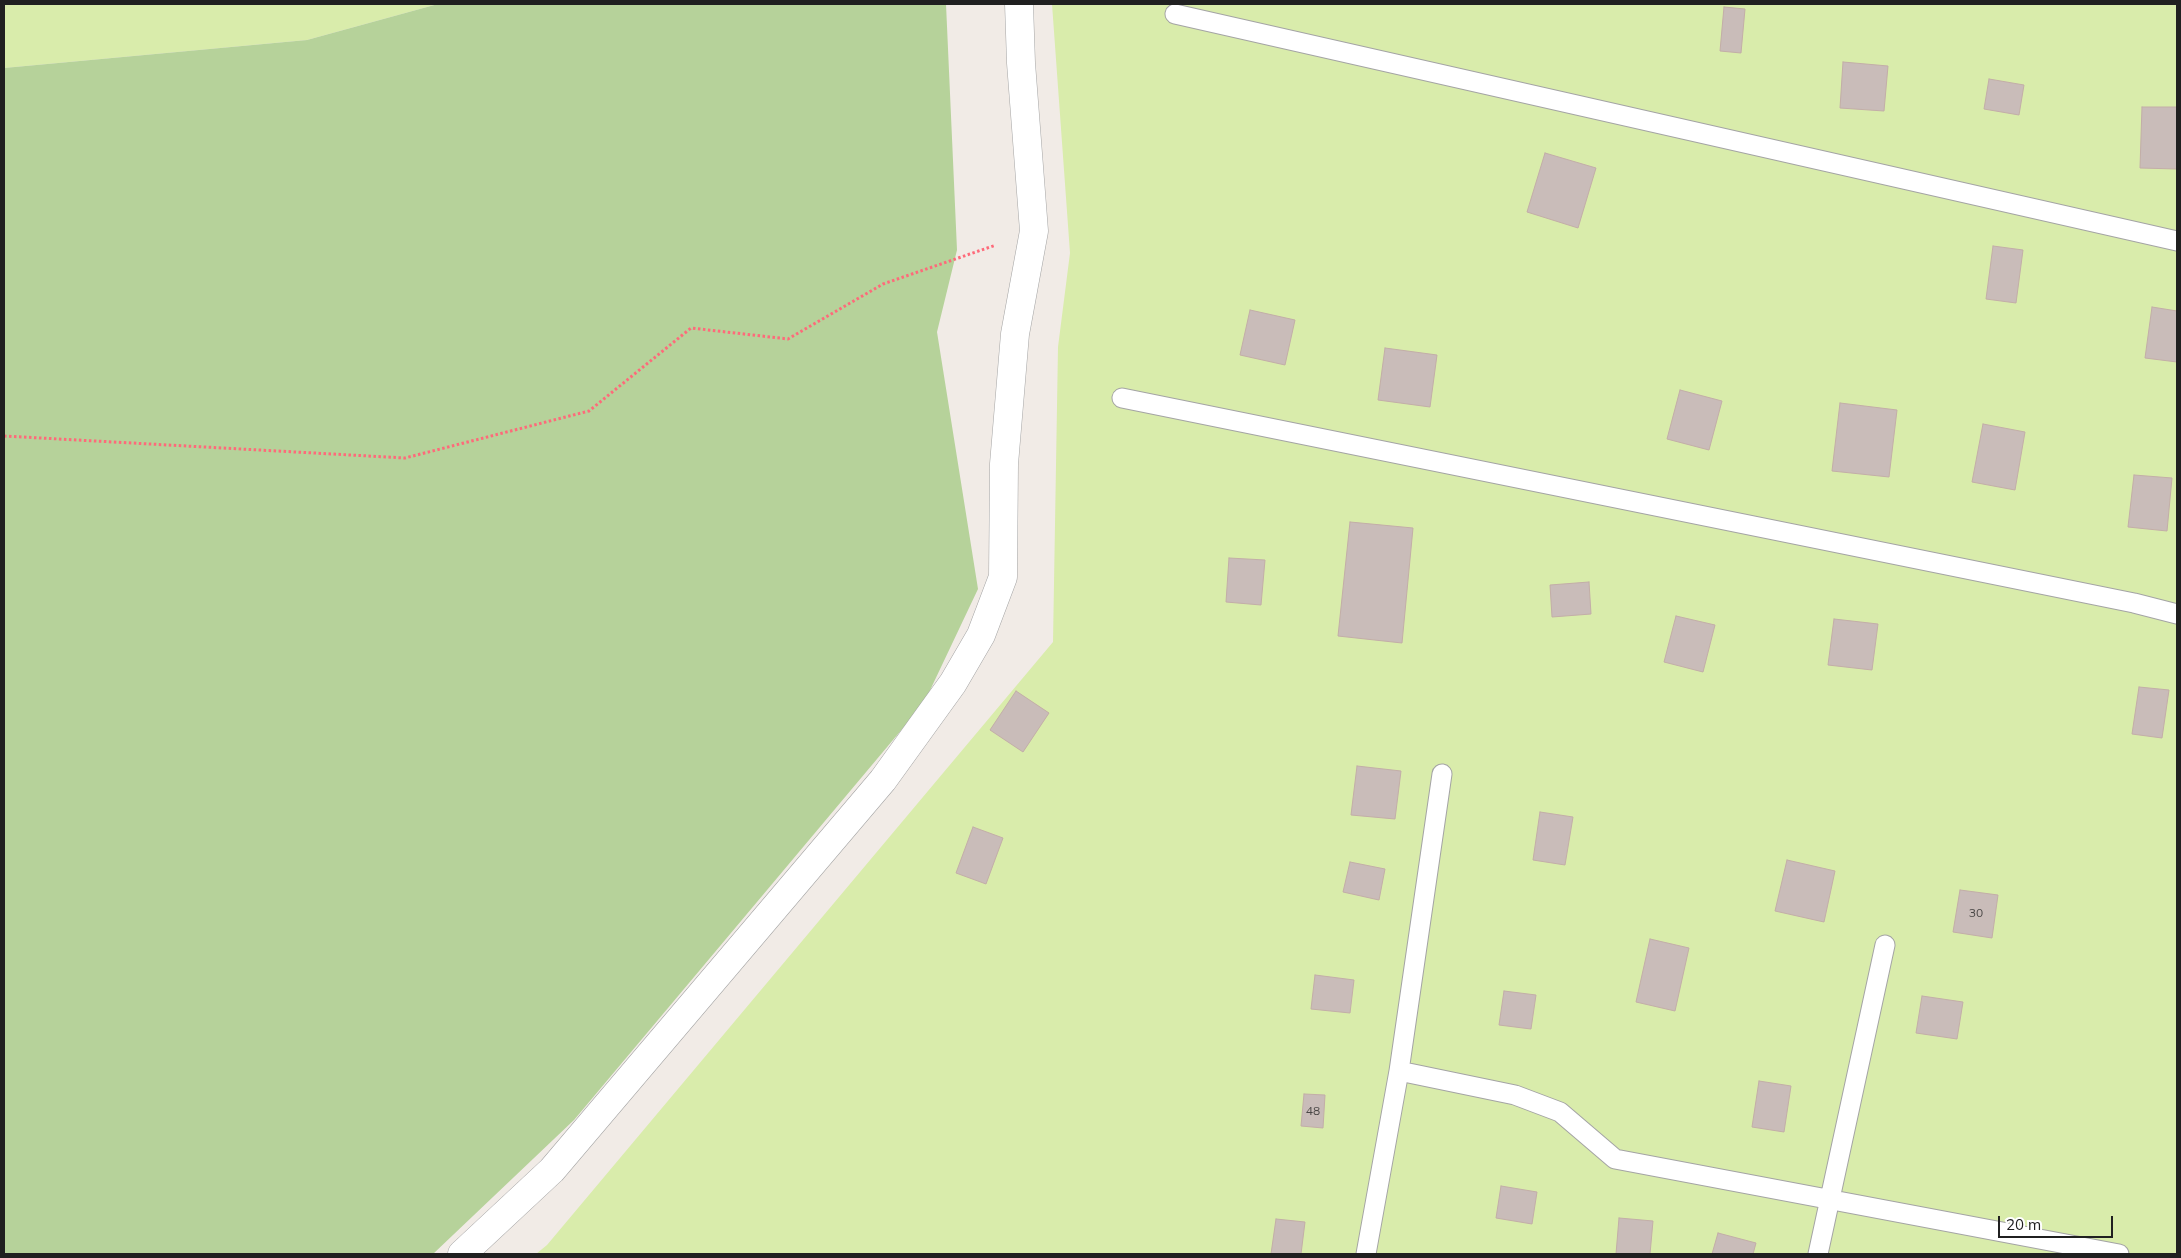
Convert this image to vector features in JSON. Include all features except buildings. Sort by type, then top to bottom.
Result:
[{"type":"street","points":[[462,1254],[552,1170],[883,780],[953,683],[982,635],[1003,577],[1004,464],[1014,334],[1034,231],[1021,63],[1019,4]]},
{"type":"lane","points":[[1176,14],[2177,241]]},
{"type":"lane","points":[[1122,398],[2124,601],[2177,614]]},
{"type":"lane","points":[[1366,1254],[1399,1071],[1442,774]]},
{"type":"lane","points":[[1818,1254],[1885,944]]},
{"type":"lane","points":[[1399,1071],[1515,1095],[1560,1112],[1615,1159],[2119,1254]]},
{"type":"path","points":[[4,436],[405,458],[589,411],[691,328],[788,339],[883,284],[1034,231]]},
{"type":"green space","points":[[4,4],[438,4],[307,40],[4,68]]},
{"type":"green space","points":[[438,4],[946,4],[957,250],[937,332],[978,589],[924,703],[574,1120],[433,1254],[4,1254],[4,68],[307,40]]},
{"type":"green space","points":[[1052,4],[2177,4],[2177,1254],[536,1254],[547,1245],[1053,642],[1058,347],[1070,253]]}]
